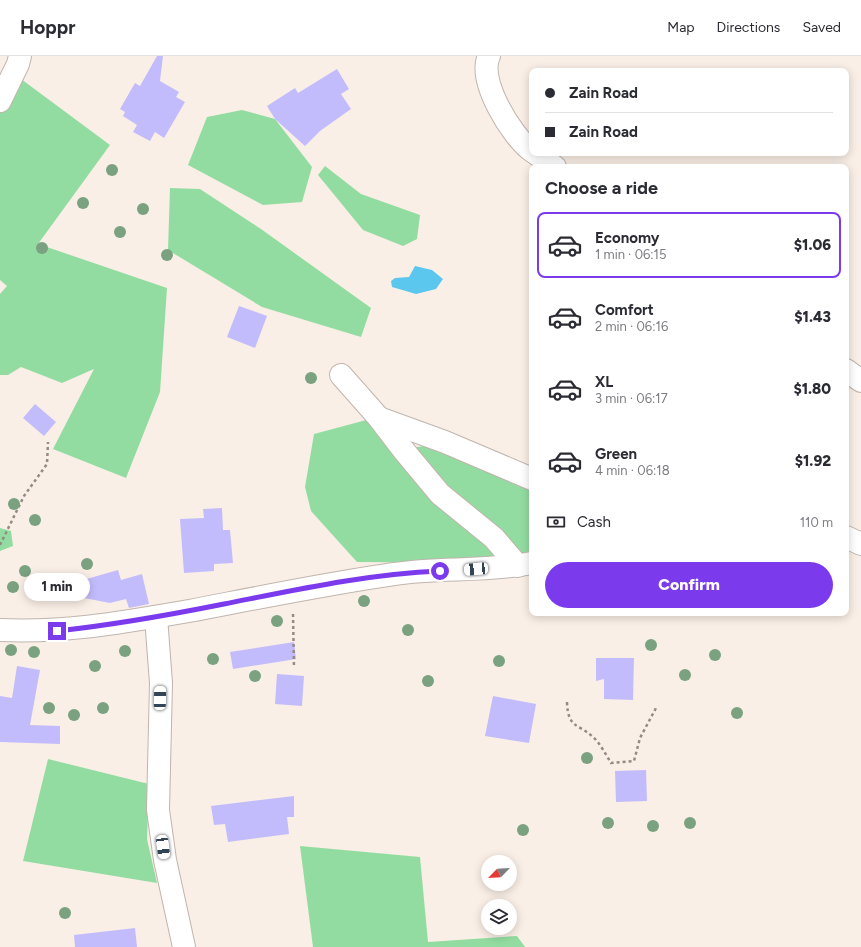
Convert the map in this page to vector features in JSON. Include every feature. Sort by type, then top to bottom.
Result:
[{"type":"street","points":[[0,101],[18,64],[20,56]]},
{"type":"street","points":[[485,58],[488,78],[494,98],[508,126],[529,148]]},
{"type":"street","points":[[539,156],[551,164]]},
{"type":"street","points":[[849,372],[861,381]]},
{"type":"street","points":[[341,375],[379,418],[440,494],[525,564]]},
{"type":"street","points":[[379,418],[445,442],[529,478]]},
{"type":"street","points":[[849,538],[861,544]]},
{"type":"street","points":[[0,630],[57,631],[105,626],[293,590],[395,574],[525,564]]},
{"type":"street","points":[[156,617],[161,683],[158,810],[165,860],[184,947]]},
{"type":"path","points":[[0,545],[24,496],[47,464],[48,442]]},
{"type":"path","points":[[293,590],[294,668]]},
{"type":"path","points":[[567,702],[568,716],[577,727],[594,737],[611,763],[634,761],[640,738],[656,708]]},
{"type":"green space","points":[[17,76],[110,145],[38,244],[167,288],[160,392],[126,478],[53,449],[94,369],[62,383],[21,367],[8,375],[0,375],[0,294],[7,286],[0,280],[0,113]]},
{"type":"green space","points":[[242,110],[275,119],[312,167],[302,202],[263,205],[188,165],[207,117]]},
{"type":"green space","points":[[325,166],[361,194],[420,215],[417,239],[403,246],[363,230],[318,175]]},
{"type":"green space","points":[[170,188],[200,189],[261,229],[371,308],[361,337],[262,307],[168,250]]},
{"type":"green space","points":[[370,419],[397,450],[445,443],[529,482],[529,557],[492,563],[357,562],[311,511],[305,487],[314,434]]},
{"type":"green space","points":[[0,528],[11,531],[13,546],[0,551]]},
{"type":"green space","points":[[48,759],[149,784],[147,839],[157,883],[23,861]]},
{"type":"green space","points":[[300,846],[420,857],[428,942],[517,936],[525,947],[313,947]]},
{"type":"water","points":[[415,266],[432,270],[443,279],[436,289],[416,294],[392,287],[391,281],[395,278],[409,277]]},
{"type":"building","points":[[157,56],[163,56],[160,81],[179,92],[176,97],[185,102],[164,138],[155,132],[150,141],[133,132],[137,125],[123,116],[125,112],[120,109],[135,83],[140,86]]},
{"type":"building","points":[[337,69],[349,89],[341,94],[351,109],[320,131],[305,146],[275,119],[267,106],[295,88],[298,93]]},
{"type":"building","points":[[239,306],[267,316],[255,348],[227,337]]},
{"type":"building","points":[[35,404],[56,422],[44,436],[23,418]]},
{"type":"building","points":[[222,508],[223,530],[230,530],[233,563],[214,564],[214,571],[184,573],[180,519],[204,518],[203,509]]},
{"type":"building","points":[[118,570],[121,580],[142,574],[149,604],[129,608],[126,599],[110,603],[79,597],[83,580]]},
{"type":"building","points":[[294,642],[296,659],[233,669],[230,652]]},
{"type":"building","points":[[596,658],[634,658],[633,700],[604,699],[604,679],[596,681]]},
{"type":"building","points":[[17,666],[40,670],[30,725],[60,726],[60,744],[0,742],[0,696],[12,698]]},
{"type":"building","points":[[277,674],[304,676],[302,706],[275,704]]},
{"type":"building","points":[[493,696],[536,704],[529,743],[485,736]]},
{"type":"building","points":[[646,770],[647,801],[616,802],[615,771]]},
{"type":"building","points":[[294,796],[294,817],[287,817],[289,834],[228,842],[225,824],[214,825],[211,806]]},
{"type":"building","points":[[135,928],[137,947],[75,947],[74,935]]},
{"type":"route","points":[[57,631],[105,626],[142,620],[293,590],[395,574],[440,571]]}]
